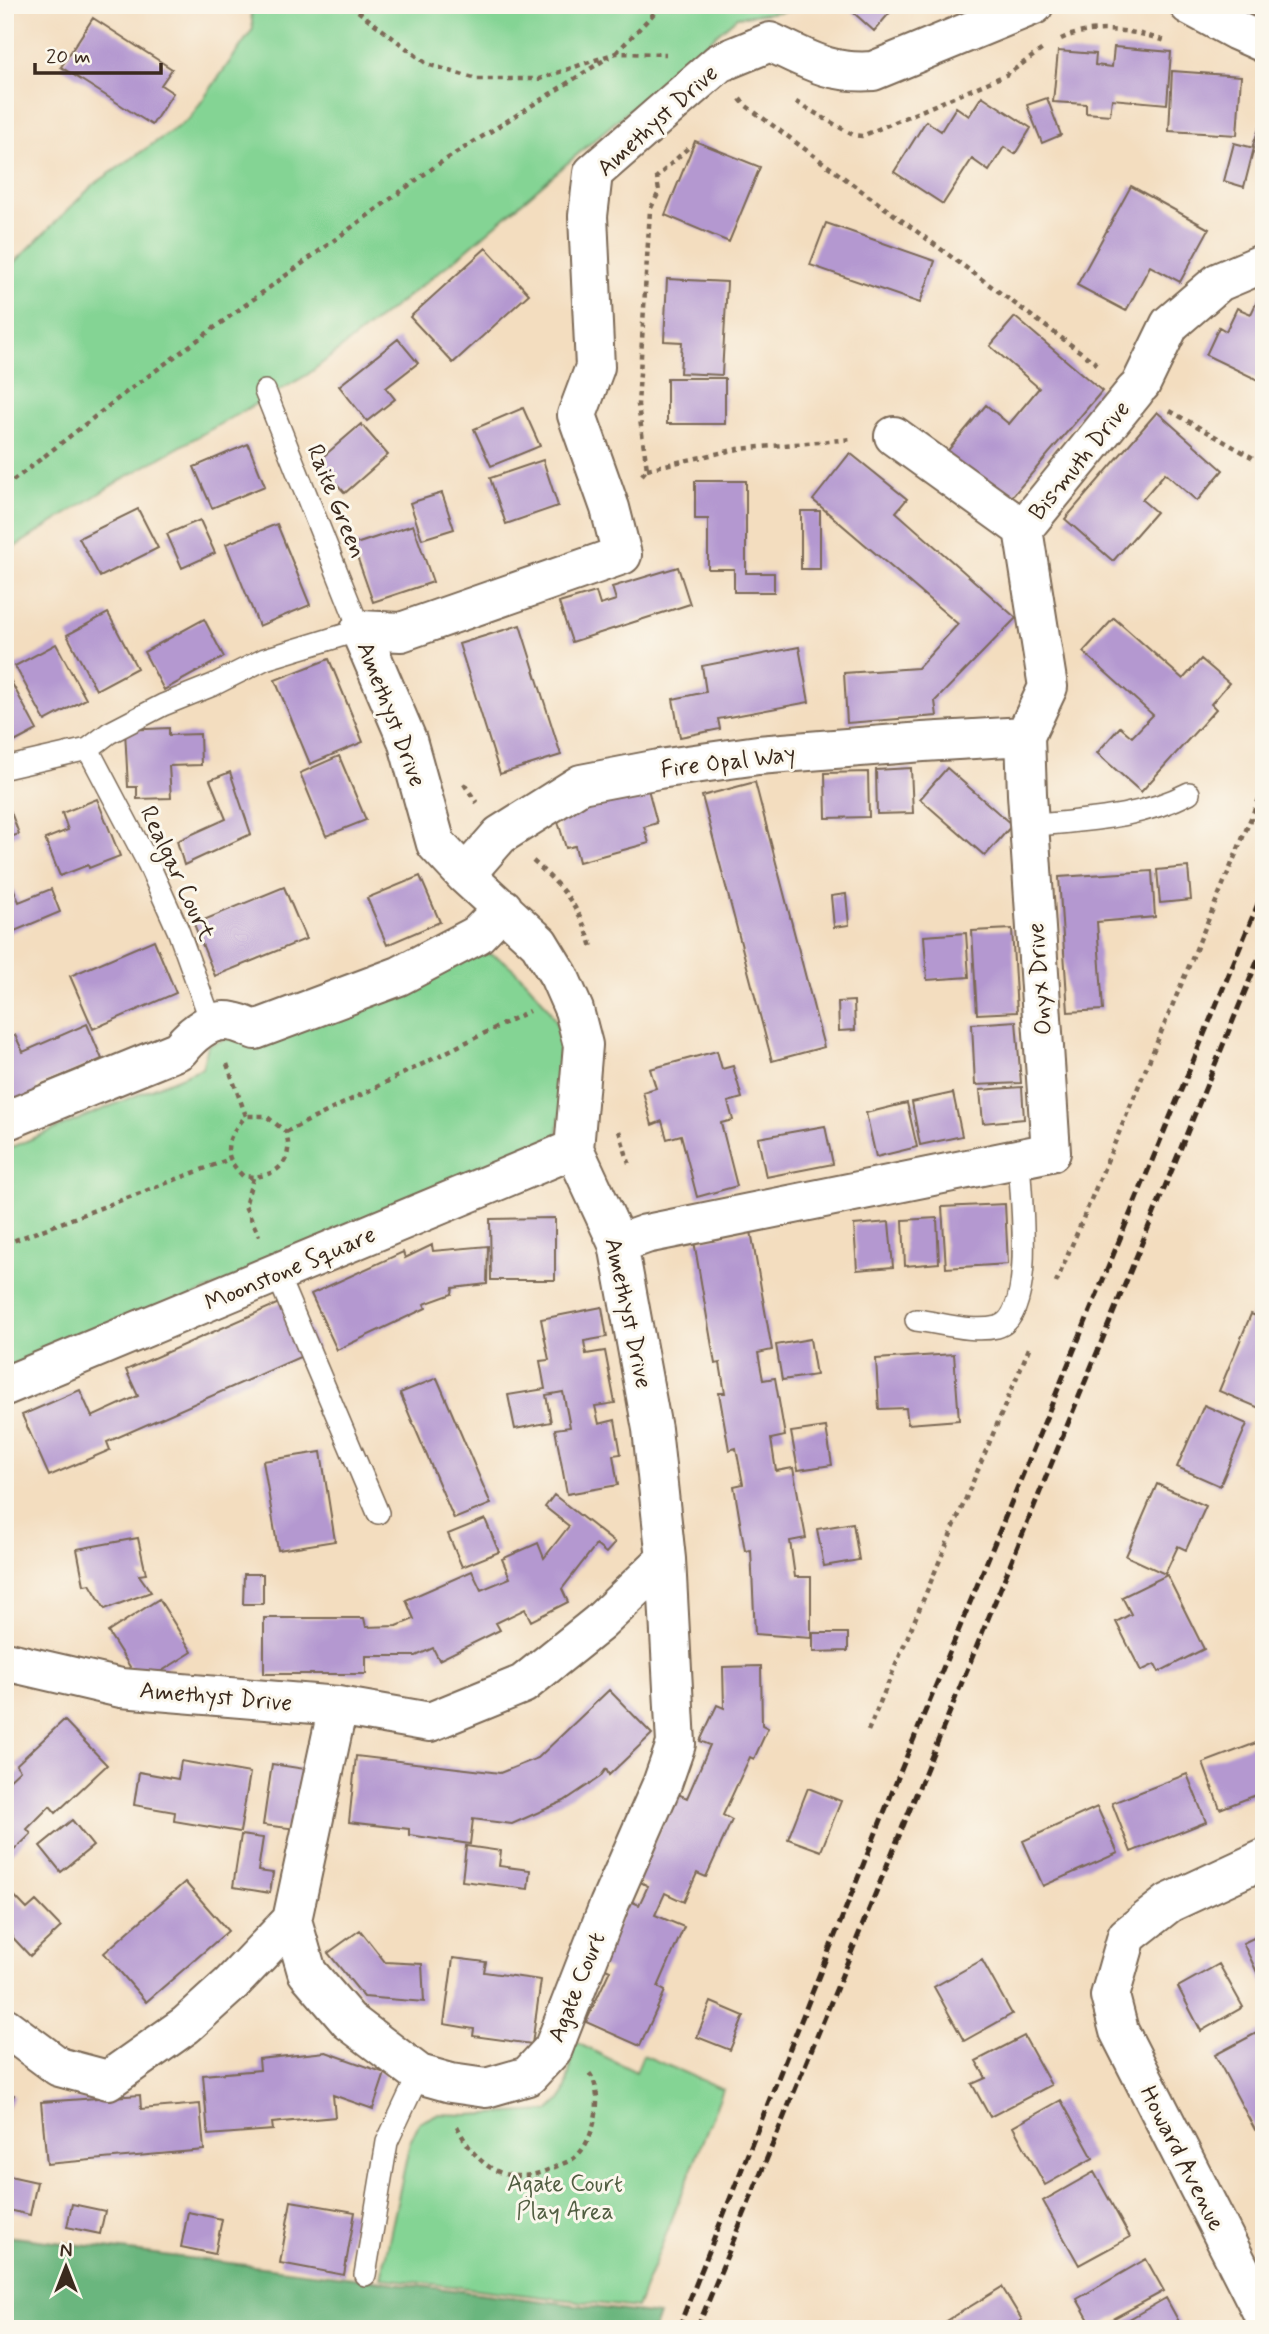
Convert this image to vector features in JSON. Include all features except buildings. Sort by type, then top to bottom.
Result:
[{"type":"street","name":"Amethyst Drive","points":[[5,1661],[121,1688],[338,1706],[430,1722],[523,1684],[599,1623],[666,1559],[652,1429],[618,1244],[574,1149],[583,1045],[574,1010],[559,976],[539,943],[465,875],[436,844],[407,740],[360,630],[401,632],[622,555],[610,508],[577,415],[595,368],[588,216],[593,173],[719,63],[770,42],[824,67],[849,73],[873,71],[1034,5]]},
{"type":"street","points":[[1189,5],[1264,43]]},
{"type":"street","name":"Bismuth Drive","points":[[1023,529],[1138,388],[1170,324],[1219,282],[1264,263]]},
{"type":"street","points":[[894,436],[1023,529]]},
{"type":"street","name":"Onyx Drive","points":[[618,1244],[646,1234],[1051,1152],[1025,736],[1048,687],[1023,529]]},
{"type":"street","name":"Fire Opal Way","points":[[465,875],[500,835],[581,784],[659,769],[758,755],[1025,736]]},
{"type":"street","points":[[5,1121],[179,1050],[193,1033],[212,1024],[231,1021],[255,1030],[400,976],[477,935],[503,908]]},
{"type":"street","name":"Moonstone Square","points":[[5,1386],[574,1149]]},
{"type":"street","name":"Agate Court","points":[[292,1920],[307,1972],[349,2021],[435,2079],[486,2088],[528,2076],[553,2049],[609,1905],[677,1744],[666,1559]]},
{"type":"street","points":[[5,2027],[59,2067],[108,2080],[186,2025],[230,1985],[292,1920],[338,1706]]},
{"type":"street","name":"Howard Avenue","points":[[1264,1859],[1169,1903],[1126,1936],[1110,1996],[1119,2031],[1264,2316]]},
{"type":"lane","name":"Raite Green","points":[[265,391],[360,630]]},
{"type":"lane","points":[[5,768],[88,749],[109,733],[163,705],[213,685],[265,659],[360,630]]},
{"type":"lane","name":"Realgar Court","points":[[88,749],[148,863],[173,919],[212,1024]]},
{"type":"lane","points":[[1029,826],[1140,812],[1167,804],[1189,793]]},
{"type":"lane","points":[[916,1320],[978,1328],[998,1327],[1009,1320],[1023,1278],[1019,1159]]},
{"type":"lane","points":[[277,1274],[378,1513]]},
{"type":"lane","points":[[365,2275],[387,2142],[435,2079]]},
{"type":"path","points":[[350,5],[427,64],[477,79],[539,79],[616,53],[671,55],[719,63],[729,86],[745,105],[1138,388],[1264,464]]},
{"type":"path","points":[[5,486],[125,393],[437,165],[616,53],[662,5]]},
{"type":"path","points":[[1056,41],[1074,33],[1102,30],[1154,37],[1178,46]]},
{"type":"path","points":[[795,102],[853,135],[862,136],[1008,74],[1046,45]]},
{"type":"path","points":[[646,470],[638,405],[650,210],[659,192],[657,177],[687,151],[694,140]]},
{"type":"path","points":[[610,508],[646,470],[738,449],[894,436]]},
{"type":"path","points":[[1055,1284],[1264,787]]},
{"type":"path","points":[[286,1132],[565,993]]},
{"type":"path","points":[[212,1024],[246,1116]]},
{"type":"path","points":[[246,1116],[266,1116],[286,1132],[289,1150],[282,1166],[268,1175],[253,1178],[243,1176],[230,1159],[228,1141],[246,1116]]},
{"type":"path","points":[[5,1244],[230,1159]]},
{"type":"path","points":[[253,1178],[245,1206],[277,1274]]},
{"type":"path","points":[[869,1731],[1034,1335]]},
{"type":"path","points":[[435,2079],[450,2096],[456,2123],[466,2144],[493,2172],[514,2177],[540,2174],[574,2158],[584,2147],[596,2112],[597,2090],[591,2074],[573,2059],[553,2049]]},
{"type":"green space","points":[[250,5],[567,5],[577,12],[584,5],[799,5],[794,10],[737,17],[463,253],[307,375],[119,481],[5,553],[5,272],[93,185],[189,119],[253,29]]},
{"type":"green space","points":[[487,953],[506,962],[528,984],[546,1006],[560,1032],[565,1064],[556,1144],[12,1372],[5,1355],[5,1150],[202,1068],[208,1045]]},
{"type":"green space","name":"Agate Court Play Area","points":[[567,2038],[636,2072],[643,2055],[723,2089],[637,2308],[381,2278],[410,2142],[419,2123],[437,2114],[549,2111],[562,2099],[567,2085],[573,2050]]},
{"type":"green space","points":[[5,2236],[659,2315],[654,2329],[5,2329]]},
{"type":"railway","points":[[678,2329],[901,1770],[1264,889]]},
{"type":"railway","points":[[697,2329],[1264,945]]}]
